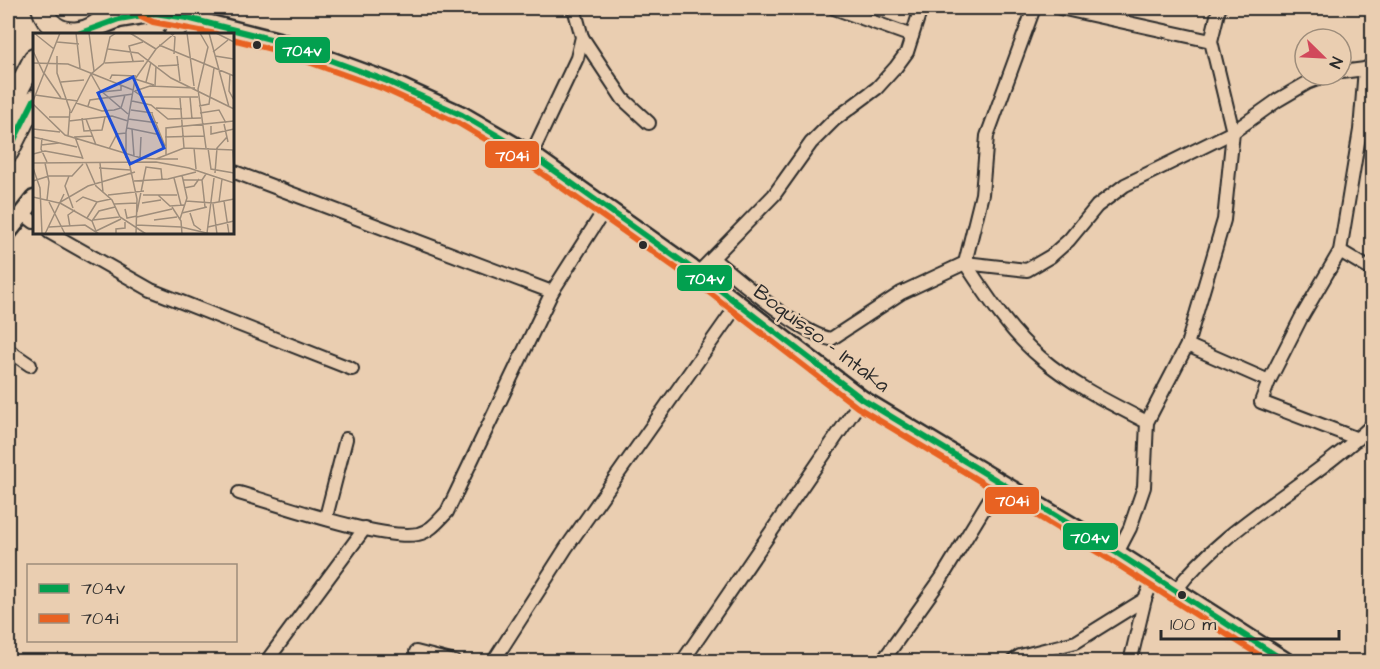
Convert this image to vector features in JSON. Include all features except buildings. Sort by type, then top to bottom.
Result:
[{"type":"main road","points":[[40,9],[61,30],[82,33],[99,25],[110,8]]},
{"type":"main road","points":[[40,9],[42,33]]},
{"type":"main road","points":[[8,109],[33,61]]},
{"type":"main road","points":[[8,152],[33,102]]},
{"type":"street","points":[[574,8],[582,37],[623,99],[649,123]]},
{"type":"street","points":[[834,8],[912,36]]},
{"type":"street","points":[[698,273],[774,195],[811,143],[834,120],[877,88],[896,67],[907,52],[921,8]]},
{"type":"street","points":[[964,262],[982,194],[987,136],[1034,8]]},
{"type":"street","points":[[1060,8],[1211,41]]},
{"type":"street","points":[[1117,553],[1130,528],[1144,487],[1147,422],[1187,345],[1224,220],[1233,132],[1211,41],[1219,8]]},
{"type":"street","name":"Boquisso - Intaka","points":[[82,33],[119,18],[150,10],[192,13],[278,41],[387,81],[462,115],[531,156],[698,273],[862,399],[1117,553],[1287,662]]},
{"type":"street","points":[[174,33],[192,13]]},
{"type":"street","points":[[531,156],[577,58],[582,37]]},
{"type":"street","points":[[1353,70],[1369,67],[1340,251],[1301,318],[1261,399],[1265,405],[1358,439]]},
{"type":"street","points":[[713,259],[788,316],[821,338],[831,339],[901,294],[964,262],[1027,270],[1051,256],[1069,240],[1097,206],[1125,185],[1233,132],[1300,87]]},
{"type":"street","points":[[234,172],[552,292]]},
{"type":"street","points":[[8,232],[28,218],[33,202]]},
{"type":"street","points":[[239,493],[365,528],[405,536],[431,528],[447,512],[552,292],[604,209]]},
{"type":"street","points":[[52,234],[151,291],[352,369]]},
{"type":"street","points":[[1340,251],[1372,270]]},
{"type":"street","points":[[964,262],[1014,329],[1039,357],[1067,378],[1147,422]]},
{"type":"street","points":[[493,662],[566,548],[738,304]]},
{"type":"street","points":[[1187,345],[1269,381]]},
{"type":"street","points":[[8,350],[30,365]]},
{"type":"street","points":[[682,662],[862,399]]},
{"type":"street","points":[[1175,591],[1192,568],[1232,532],[1306,481],[1372,425]]},
{"type":"street","points":[[326,517],[346,439]]},
{"type":"street","points":[[882,662],[941,579],[1000,482]]},
{"type":"street","points":[[266,662],[365,528]]},
{"type":"street","points":[[1130,662],[1145,599],[1154,577]]},
{"type":"street","points":[[1012,662],[1020,656],[1076,642],[1145,599]]},
{"type":"street","points":[[416,652],[455,662]]},
{"type":"transit line","name":"704v","points":[[81,33],[119,19],[155,13],[187,18],[278,41],[387,81],[462,115],[536,158],[698,273],[862,399],[1117,553],[1286,662]]},
{"type":"transit line","name":"704i","points":[[141,16],[153,22],[211,33]]},
{"type":"transit line","name":"704i","points":[[234,40],[275,50],[384,89],[458,123],[531,166],[693,280],[857,407],[1112,561],[1270,662]]},
{"type":"transit line","name":"704v","points":[[8,152],[33,102]]}]
